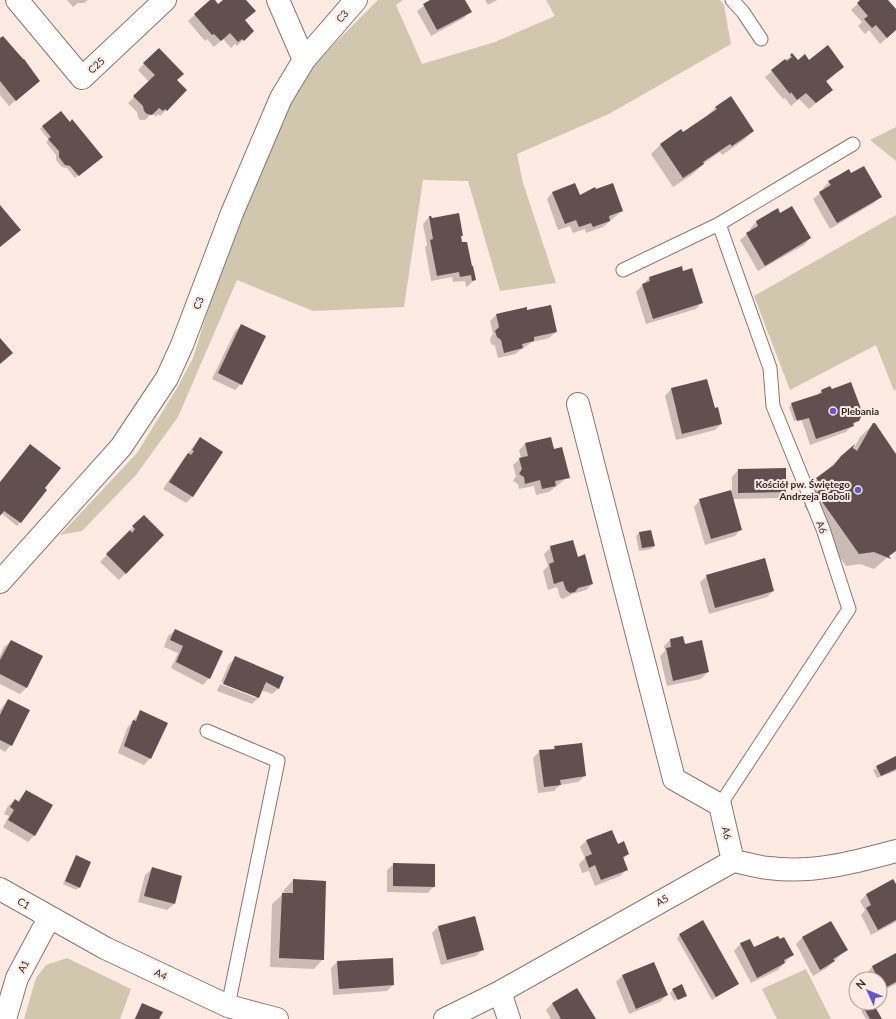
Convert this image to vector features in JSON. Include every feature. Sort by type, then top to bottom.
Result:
[{"type":"street","name":"C25","points":[[17,0],[82,78],[166,0]]},
{"type":"street","points":[[278,0],[304,60]]},
{"type":"street","name":"C3","points":[[0,582],[121,447],[167,378],[182,345],[232,213],[281,98],[304,60],[356,0]]},
{"type":"street","points":[[578,404],[674,779],[720,805]]},
{"type":"street","name":"A6","points":[[720,805],[733,861]]},
{"type":"street","points":[[733,861],[768,868],[802,869],[843,865],[896,851]]},
{"type":"street","name":"A5","points":[[445,1019],[500,992],[733,861]]},
{"type":"street","name":"C1","points":[[0,889],[49,918]]},
{"type":"street","name":"A4","points":[[49,918],[105,948],[228,1006],[277,1019]]},
{"type":"street","name":"A1","points":[[5,1019],[17,978],[49,918]]},
{"type":"street","points":[[500,992],[509,1019]]},
{"type":"lane","points":[[732,0],[761,39]]},
{"type":"lane","points":[[623,270],[719,224],[853,144]]},
{"type":"lane","name":"A6","points":[[719,224],[770,368],[773,406],[823,529],[849,609],[720,805]]},
{"type":"lane","points":[[207,730],[278,761],[228,1006]]},
{"type":"shaded area","points":[[378,0],[403,0],[396,5],[422,64],[495,42],[555,16],[546,0],[720,0],[724,5],[731,44],[609,114],[517,154],[523,183],[556,283],[500,291],[468,181],[423,180],[404,307],[313,311],[237,280],[178,417],[136,475],[82,531],[60,535],[137,453],[177,388],[193,358],[229,241],[270,142],[311,67]]},
{"type":"shaded area","points":[[896,127],[896,161],[870,140]]},
{"type":"shaded area","points":[[896,215],[896,389],[894,391],[876,345],[790,390],[754,296]]},
{"type":"shaded area","points":[[67,958],[131,989],[120,1019],[24,1019],[36,978],[46,965]]},
{"type":"shaded area","points":[[806,969],[831,1019],[777,1019],[762,989]]},
{"type":"building","points":[[210,0],[215,0],[218,4],[223,0],[246,0],[256,11],[245,20],[254,31],[244,41],[242,39],[238,42],[230,33],[221,41],[214,34],[212,35],[194,14]]},
{"type":"building","points":[[430,0],[465,0],[472,12],[437,30],[423,4]]},
{"type":"building","points":[[860,0],[888,0],[896,9],[896,30],[887,38],[876,25],[872,28],[864,19],[868,16],[857,3]]},
{"type":"building","points":[[3,36],[24,59],[40,81],[16,101],[0,81],[0,38]]},
{"type":"building","points":[[828,45],[844,67],[826,81],[833,90],[816,103],[806,93],[797,100],[791,92],[790,94],[771,70],[785,59],[787,61],[792,57],[790,55],[792,53],[798,60],[805,54],[809,60]]},
{"type":"building","points":[[159,48],[184,74],[177,80],[187,90],[167,111],[165,109],[163,111],[159,108],[152,115],[147,114],[144,111],[143,106],[133,96],[155,75],[143,63]]},
{"type":"building","points":[[731,96],[754,131],[732,146],[730,144],[703,162],[704,164],[683,178],[660,144],[681,129],[683,132],[717,109],[715,107]]},
{"type":"building","points":[[61,111],[70,122],[72,119],[103,157],[79,176],[70,166],[65,165],[59,157],[59,151],[48,139],[51,137],[42,126]]},
{"type":"building","points":[[864,166],[882,197],[837,223],[819,192],[831,185],[828,181],[849,169],[851,173]]},
{"type":"building","points":[[575,183],[580,195],[595,187],[596,189],[613,183],[623,211],[609,216],[610,221],[593,227],[591,223],[579,227],[576,220],[565,224],[552,192]]},
{"type":"building","points":[[0,205],[21,230],[0,247]]},
{"type":"building","points":[[792,206],[811,238],[765,266],[746,233],[758,226],[756,221],[778,208],[780,213]]},
{"type":"building","points":[[459,213],[463,236],[461,236],[462,242],[467,242],[476,280],[472,281],[471,275],[460,277],[459,272],[437,276],[430,240],[433,239],[429,216],[432,218]]},
{"type":"building","points":[[682,266],[683,271],[692,268],[703,303],[653,319],[642,284],[650,281],[649,277]]},
{"type":"building","points":[[551,305],[557,332],[534,337],[534,341],[522,344],[523,348],[504,353],[501,340],[497,337],[495,331],[499,327],[496,314],[527,307],[527,310]]},
{"type":"building","points":[[241,324],[266,336],[242,385],[218,373]]},
{"type":"building","points":[[0,338],[13,353],[0,364]]},
{"type":"building","points":[[707,379],[715,408],[718,407],[722,424],[682,434],[671,388]]},
{"type":"building","name":"Plebania","points":[[851,382],[862,415],[859,421],[853,423],[854,426],[816,439],[809,418],[797,421],[791,403],[822,393],[821,390],[830,386],[832,389]]},
{"type":"building","name":"Kościół pw. Świętego Andrzeja Boboli","points":[[873,423],[875,423],[896,454],[896,551],[889,556],[891,559],[874,552],[859,554],[816,493],[823,488],[816,478],[834,465],[841,456],[855,444],[853,448],[857,451]]},
{"type":"building","points":[[200,437],[223,452],[193,497],[169,482],[188,453],[191,455],[194,451],[192,450]]},
{"type":"building","points":[[551,437],[554,449],[562,447],[570,478],[555,481],[556,486],[542,489],[540,480],[525,484],[524,477],[519,474],[522,469],[519,458],[528,456],[525,443]]},
{"type":"building","points":[[30,444],[61,468],[45,488],[47,490],[21,523],[4,511],[0,516],[0,482]]},
{"type":"building","points":[[786,468],[786,492],[738,493],[738,469]]},
{"type":"building","points":[[731,490],[742,530],[711,539],[699,499]]},
{"type":"building","points":[[144,515],[164,535],[126,574],[106,554],[130,530],[132,533],[135,529],[132,526]]},
{"type":"building","points":[[651,530],[655,546],[642,548],[639,532]]},
{"type":"building","points":[[573,540],[578,557],[585,554],[593,584],[578,588],[575,592],[570,593],[566,590],[563,581],[554,584],[549,564],[554,562],[550,546]]},
{"type":"building","points":[[765,558],[774,591],[715,608],[706,575]]},
{"type":"building","points":[[175,629],[223,651],[210,679],[176,662],[183,646],[170,640]]},
{"type":"building","points":[[683,636],[685,644],[702,640],[709,672],[673,681],[666,648],[671,647],[670,639]]},
{"type":"building","points":[[11,640],[43,656],[27,688],[0,674],[0,660]]},
{"type":"building","points":[[235,656],[284,677],[279,689],[266,682],[259,698],[223,684]]},
{"type":"building","points":[[8,699],[30,710],[12,746],[0,740],[0,715]]},
{"type":"building","points":[[140,710],[168,723],[151,759],[124,746],[133,720],[136,721]]},
{"type":"building","points":[[582,743],[586,776],[560,780],[561,785],[544,787],[539,750],[555,749],[554,746]]},
{"type":"building","points":[[896,756],[896,769],[881,776],[876,766]]},
{"type":"building","points":[[26,790],[53,805],[35,836],[8,820],[14,810],[10,807],[15,799],[19,802]]},
{"type":"building","points":[[612,830],[618,844],[624,841],[629,854],[623,857],[628,870],[601,880],[595,865],[589,868],[585,857],[592,854],[586,840]]},
{"type":"building","points":[[76,855],[91,862],[80,888],[65,881]]},
{"type":"building","points":[[393,863],[435,864],[435,887],[393,886]]},
{"type":"building","points":[[152,867],[182,876],[175,904],[144,896]]},
{"type":"building","points":[[293,879],[326,881],[324,960],[279,958],[282,893],[293,893]]},
{"type":"building","points":[[893,879],[896,884],[896,920],[878,930],[866,908],[871,905],[866,894]]},
{"type":"building","points":[[475,916],[484,950],[447,960],[438,926]]},
{"type":"building","points":[[703,920],[739,984],[716,997],[679,934]]},
{"type":"building","points":[[831,921],[848,950],[833,959],[835,961],[820,970],[802,937]]},
{"type":"building","points":[[778,936],[780,939],[784,937],[794,955],[784,960],[785,963],[757,978],[740,943],[750,939],[754,947]]},
{"type":"building","points":[[896,953],[896,982],[888,986],[888,971],[874,971],[872,966]]},
{"type":"building","points":[[393,958],[394,985],[339,989],[337,961]]},
{"type":"building","points":[[654,962],[668,995],[636,1009],[622,975]]},
{"type":"building","points":[[682,984],[687,996],[678,1000],[672,989]]},
{"type":"building","points":[[577,988],[596,1019],[561,1019],[552,1003]]},
{"type":"building","points":[[142,1003],[163,1012],[159,1019],[135,1019]]},
{"type":"building","points":[[866,1011],[878,1011],[882,1019],[870,1019]]},
{"type":"place","name":"Plebania","points":[[833,411]]},
{"type":"place","name":"Kościół pw. Świętego Andrzeja Boboli","points":[[858,490]]}]
